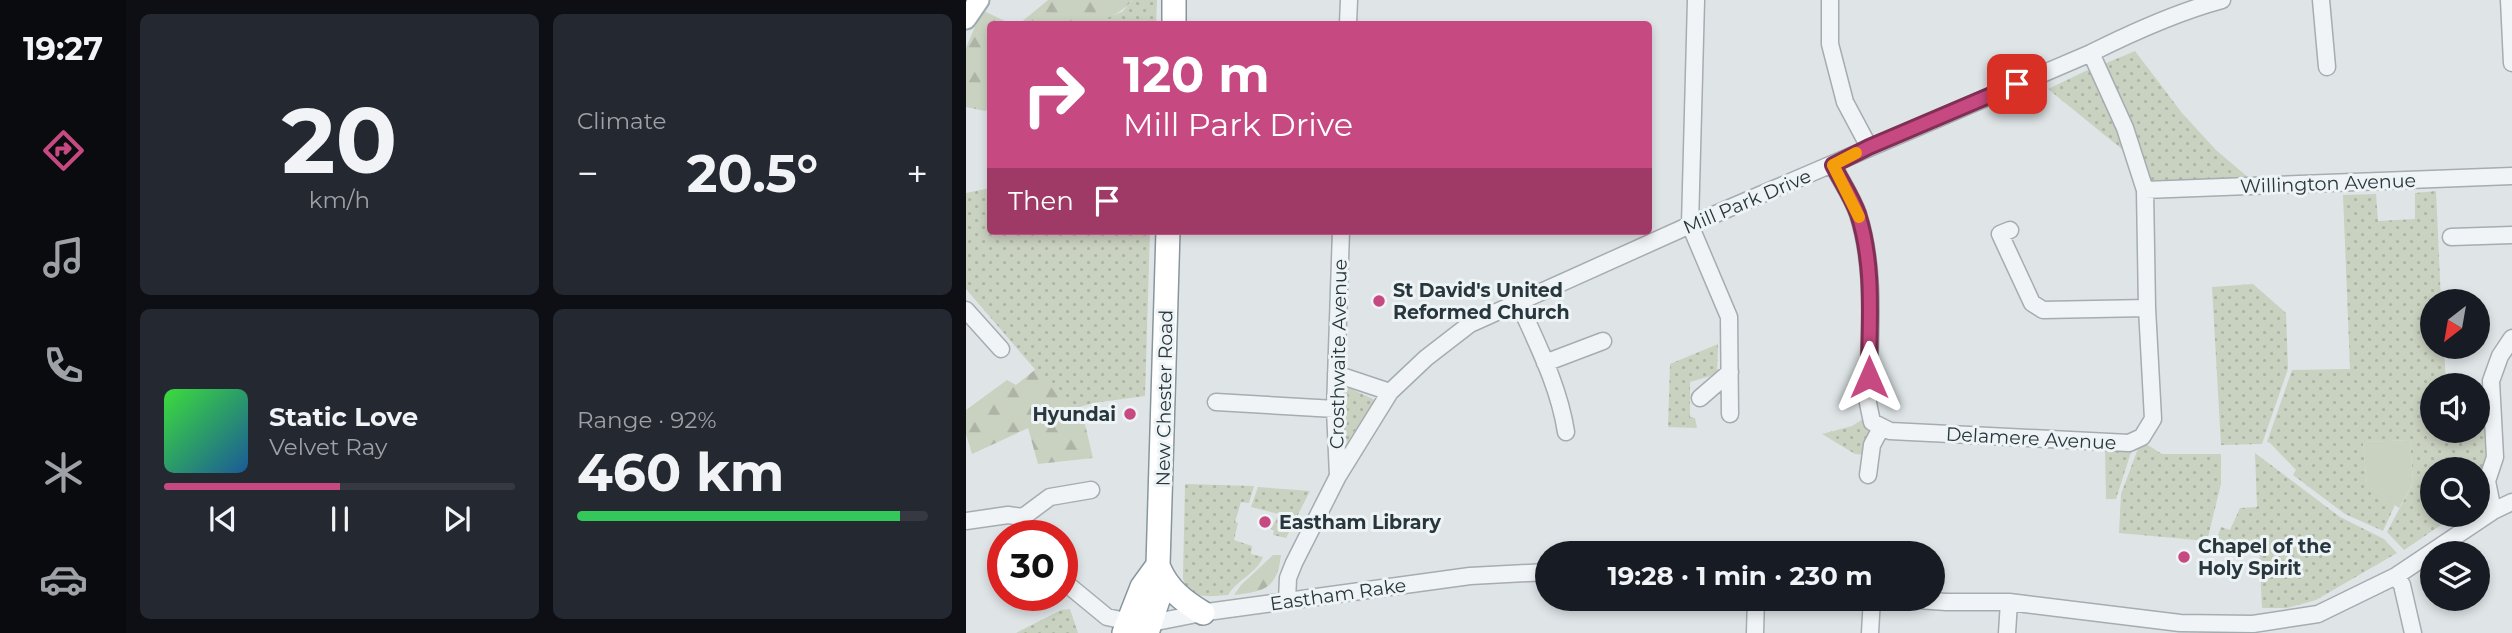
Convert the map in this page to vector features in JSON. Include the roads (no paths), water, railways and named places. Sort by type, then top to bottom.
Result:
[{"type":"highway","points":[[1174,0],[1174,21]]},
{"type":"highway","name":"New Chester Road","points":[[1138,628],[1159,595],[1168,235]]},
{"type":"highway","points":[[1158,565],[1164,580],[1178,596],[1189,621]]},
{"type":"main road","points":[[966,19],[979,0]]},
{"type":"street","points":[[1348,21],[1349,0]]},
{"type":"street","points":[[1696,0],[1690,225],[1730,317],[1730,414]]},
{"type":"street","points":[[1830,0],[1830,44],[1845,102],[1869,147]]},
{"type":"street","name":"Mill Park Drive","points":[[1287,600],[1288,578],[1294,563],[1338,476],[1390,392],[1426,358],[1470,324],[1690,225],[2091,53],[2126,35],[2222,0]]},
{"type":"street","points":[[2321,0],[2327,67]]},
{"type":"street","points":[[2508,65],[2509,0]]},
{"type":"street","name":"Delamere Avenue","points":[[1881,428],[1891,431],[2129,443],[2142,437],[2153,419],[2147,309],[2145,190],[2125,128],[2091,53]]},
{"type":"street","points":[[1833,165],[1857,211],[1866,241],[1870,271],[1868,403],[1872,422],[1881,428],[1872,445],[1868,475]]},
{"type":"street","name":"Willington Avenue","points":[[2145,190],[2512,176]]},
{"type":"street","name":"Crosthwaite Avenue","points":[[1338,476],[1335,409],[1341,235]]},
{"type":"street","points":[[1999,235],[2032,303],[2043,310],[2147,309]]},
{"type":"street","points":[[2451,237],[2512,235]]},
{"type":"street","points":[[1518,301],[1563,409],[1566,432]]},
{"type":"street","points":[[966,310],[1001,349]]},
{"type":"street","points":[[2493,511],[2487,481],[2495,457],[2491,381],[2500,356],[2512,338]]},
{"type":"street","points":[[1545,363],[1603,341]]},
{"type":"street","points":[[1699,398],[1730,372]]},
{"type":"street","points":[[1336,374],[1390,392]]},
{"type":"street","points":[[1216,402],[1335,409]]},
{"type":"street","points":[[966,521],[1008,515],[1023,517],[1050,497],[1091,490]]},
{"type":"street","points":[[1945,602],[2009,602],[2180,623],[2253,624],[2318,614],[2396,576],[2493,511],[2512,502]]},
{"type":"street","name":"Eastham Rake","points":[[1138,628],[1189,621],[1287,600],[1470,576],[1535,573]]},
{"type":"street","points":[[2396,576],[2402,585],[2413,633]]},
{"type":"street","points":[[1078,594],[1102,614],[1138,628]]},
{"type":"street","points":[[2007,633],[2009,602]]},
{"type":"street","points":[[1755,633],[1756,611]]},
{"type":"street","points":[[1870,633],[1871,611]]},
{"type":"place","name":"St David's United Reformed Church","points":[[1379,301]]},
{"type":"place","name":"Hyundai","points":[[1130,414]]},
{"type":"place","name":"Eastham Library","points":[[1265,522]]},
{"type":"place","name":"Chapel of the Holy Spirit","points":[[2184,557]]}]
